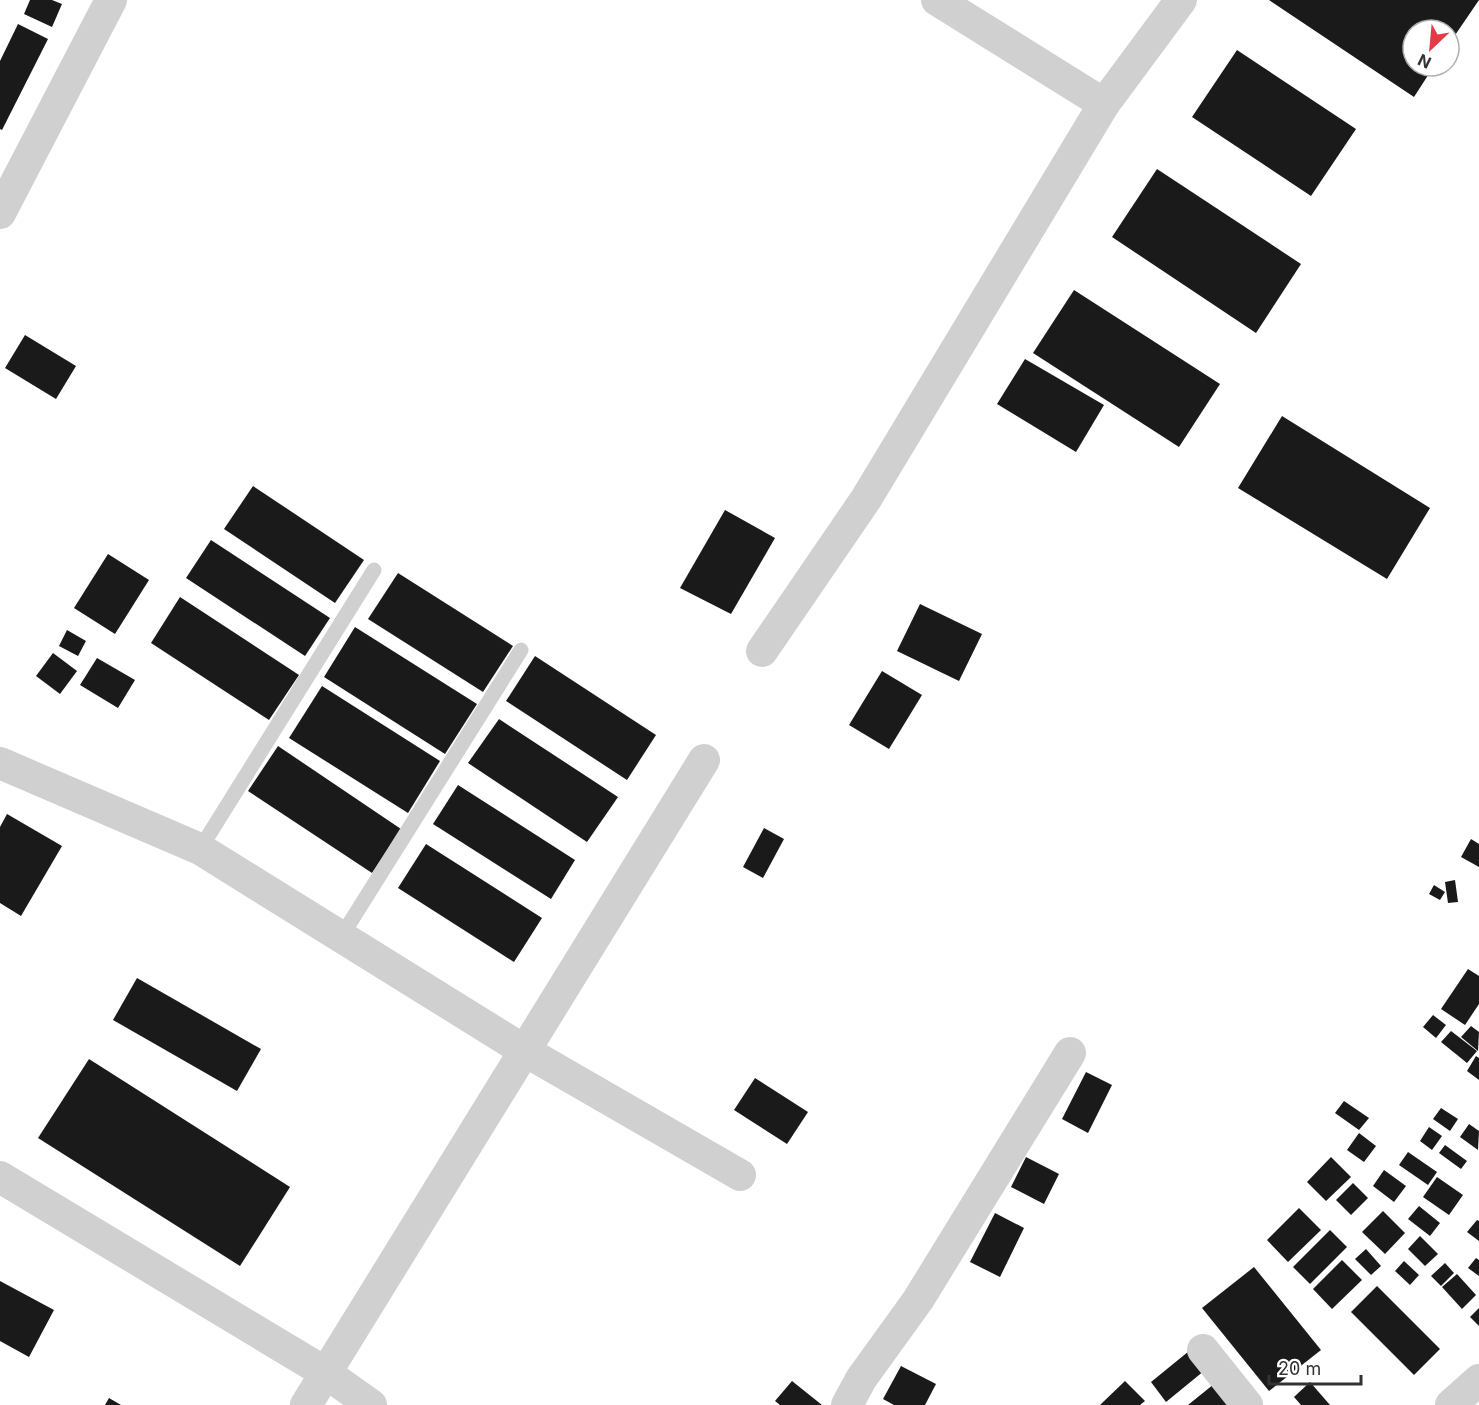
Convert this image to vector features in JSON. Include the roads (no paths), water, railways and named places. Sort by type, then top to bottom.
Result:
[{"type":"street","points":[[0,213],[111,0]]},
{"type":"street","points":[[937,0],[1104,104]]},
{"type":"street","points":[[762,651],[866,499],[1104,104],[1181,0]]},
{"type":"street","points":[[306,1405],[704,760]]},
{"type":"street","points":[[0,763],[200,849],[525,1051],[740,1175]]},
{"type":"street","points":[[847,1405],[861,1379],[918,1300],[1070,1053]]},
{"type":"street","points":[[0,1177],[326,1373],[371,1405]]},
{"type":"street","points":[[1203,1350],[1247,1405]]},
{"type":"street","points":[[1451,1405],[1479,1380]]},
{"type":"lane","points":[[200,849],[374,570]]},
{"type":"lane","points":[[341,937],[521,650]]}]
